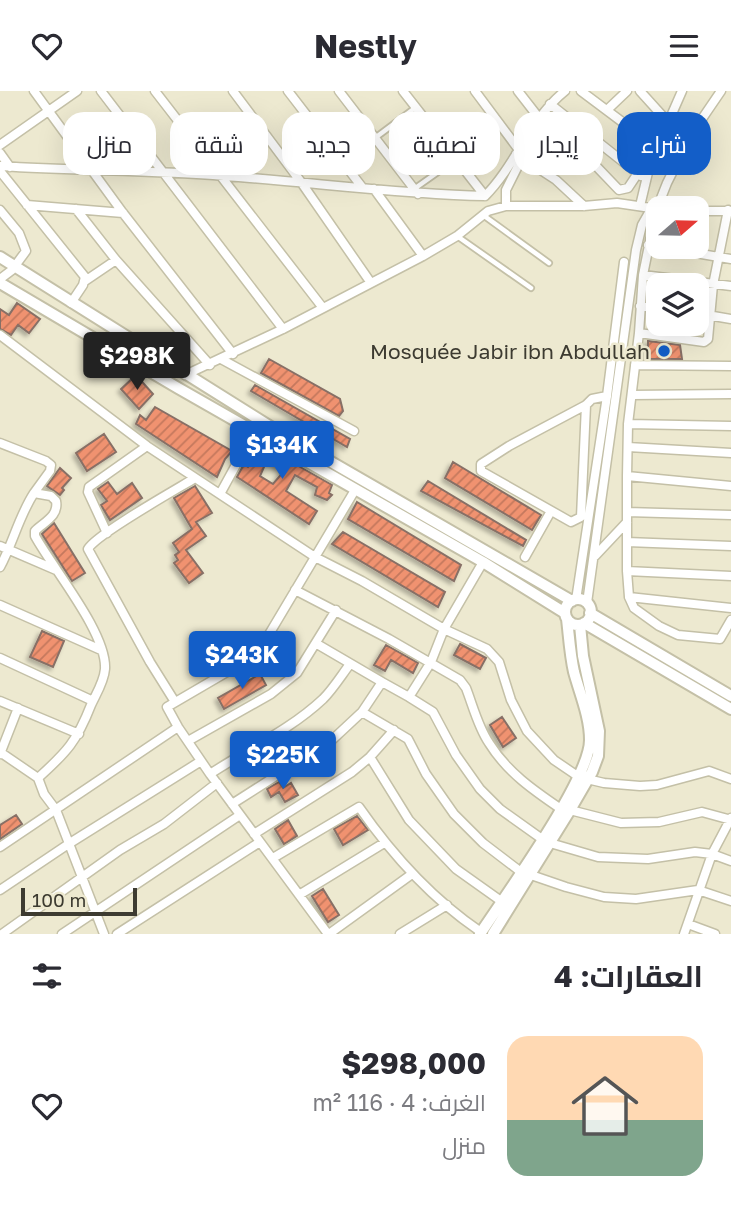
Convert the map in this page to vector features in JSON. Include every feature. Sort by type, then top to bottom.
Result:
[{"type":"street","points":[[34,91],[63,129]]},
{"type":"street","points":[[0,145],[76,91]]},
{"type":"street","points":[[101,91],[283,329]]},
{"type":"street","points":[[155,91],[323,308]]},
{"type":"street","points":[[233,91],[371,282]]},
{"type":"street","points":[[288,91],[362,187]]},
{"type":"street","points":[[340,91],[356,112]]},
{"type":"street","points":[[403,91],[419,112]]},
{"type":"street","points":[[475,91],[514,147]]},
{"type":"street","points":[[518,91],[534,112]]},
{"type":"street","points":[[544,112],[565,91]]},
{"type":"street","points":[[581,91],[617,118]]},
{"type":"street","points":[[607,110],[627,91]]},
{"type":"street","points":[[640,91],[659,112]]},
{"type":"street","points":[[673,112],[682,91]]},
{"type":"street","points":[[662,196],[691,135],[721,91]]},
{"type":"street","points":[[550,104],[617,157]]},
{"type":"street","points":[[375,138],[389,156]]},
{"type":"street","points":[[0,153],[10,167]]},
{"type":"street","points":[[485,196],[514,160]]},
{"type":"street","points":[[0,168],[63,169]]},
{"type":"street","points":[[0,168],[83,272],[85,281]]},
{"type":"street","points":[[506,206],[506,190],[514,168]]},
{"type":"street","points":[[156,173],[485,196]]},
{"type":"street","points":[[603,173],[619,190]]},
{"type":"street","points":[[97,175],[233,354]]},
{"type":"street","points":[[404,175],[416,192]]},
{"type":"street","points":[[469,175],[485,196]]},
{"type":"street","points":[[549,175],[584,206]]},
{"type":"street","points":[[619,190],[628,188],[637,175]]},
{"type":"street","points":[[640,175],[646,180]]},
{"type":"street","points":[[640,206],[648,175]]},
{"type":"street","points":[[374,189],[423,256]]},
{"type":"street","points":[[617,203],[619,190]]},
{"type":"street","points":[[186,375],[283,329],[423,256],[457,236],[488,211],[506,206],[584,206],[617,203],[646,208]]},
{"type":"street","points":[[27,205],[123,212]]},
{"type":"street","points":[[76,209],[116,260],[211,365]]},
{"type":"street","points":[[0,211],[19,233],[25,245],[24,257],[0,281],[254,432],[483,562],[566,616],[574,624],[581,611],[594,557],[636,250],[642,225],[646,220]]},
{"type":"street","points":[[639,333],[704,342],[708,339],[713,285],[729,211],[709,211]]},
{"type":"street","points":[[709,255],[731,259]]},
{"type":"street","points":[[0,257],[186,375],[581,611],[731,696]]},
{"type":"street","points":[[646,257],[628,424],[629,597],[634,608],[659,626],[678,635],[720,639],[731,621]]},
{"type":"street","points":[[71,303],[85,281],[116,260]]},
{"type":"street","points":[[485,933],[526,873],[597,756],[600,739],[583,656],[581,611],[624,262]]},
{"type":"street","points":[[643,275],[731,286]]},
{"type":"street","points":[[640,306],[646,307]]},
{"type":"street","points":[[709,315],[731,319]]},
{"type":"street","points":[[0,335],[147,446],[315,557],[444,629],[478,643],[495,655],[502,669],[510,700],[527,731],[554,760],[583,778],[640,786],[657,785],[709,771],[731,779]]},
{"type":"street","points":[[221,359],[354,431]]},
{"type":"street","points":[[635,365],[731,366]]},
{"type":"street","points":[[632,395],[731,394]]},
{"type":"street","points":[[586,405],[581,517],[571,522],[480,468],[481,464],[509,446],[586,405],[592,399],[607,395]]},
{"type":"street","points":[[628,424],[731,426]]},
{"type":"street","points":[[220,494],[254,432]]},
{"type":"street","points":[[0,443],[51,465],[51,471],[34,493],[4,548],[0,567]]},
{"type":"street","points":[[107,533],[89,487],[147,446]]},
{"type":"street","points":[[628,447],[731,453]]},
{"type":"street","points":[[627,476],[731,486]]},
{"type":"street","points":[[175,702],[88,549],[90,544],[195,478]]},
{"type":"street","points":[[355,490],[256,652],[244,662],[167,707],[210,775],[329,934],[411,874]]},
{"type":"street","points":[[34,493],[51,496],[57,501],[54,515],[35,531],[35,536],[93,631],[105,667],[103,678],[79,734],[62,757],[38,778]]},
{"type":"street","points":[[525,557],[551,511]]},
{"type":"street","points":[[627,512],[731,515]]},
{"type":"street","points":[[594,557],[627,522]]},
{"type":"street","points":[[627,542],[731,546]]},
{"type":"street","points":[[4,548],[56,571]]},
{"type":"street","points":[[409,697],[431,662],[444,629],[483,562]]},
{"type":"street","points":[[627,571],[731,576]]},
{"type":"street","points":[[295,590],[431,662],[463,683],[488,742],[510,769],[531,789],[566,809],[621,823],[659,822],[702,812],[731,819],[712,854],[684,934]]},
{"type":"street","points":[[629,597],[731,608]]},
{"type":"street","points":[[0,605],[101,650]]},
{"type":"street","points":[[583,778],[590,738],[571,656],[567,606],[581,611],[731,709]]},
{"type":"street","points":[[188,741],[271,694],[297,673],[336,610]]},
{"type":"street","points":[[317,644],[433,712],[456,755],[480,789],[500,809],[546,841],[574,852],[620,859],[655,859],[695,852],[731,860]]},
{"type":"street","points":[[0,658],[93,701]]},
{"type":"street","points":[[210,775],[286,728],[325,697],[350,664]]},
{"type":"street","points":[[232,804],[332,740],[362,712],[382,682]]},
{"type":"street","points":[[0,701],[79,734]]},
{"type":"street","points":[[18,708],[0,753],[38,778],[44,794],[57,810],[104,934]]},
{"type":"street","points":[[362,712],[411,743],[426,774],[454,814],[483,843],[526,873],[604,897],[636,899],[698,890],[731,901]]},
{"type":"street","points":[[0,847],[178,727]]},
{"type":"street","points":[[254,834],[335,783],[370,757],[394,730]]},
{"type":"street","points":[[370,757],[409,820],[456,869],[501,901]]},
{"type":"street","points":[[0,890],[201,761]]},
{"type":"street","points":[[2,934],[120,850],[164,824],[217,783]]},
{"type":"street","points":[[273,858],[359,807],[384,843],[411,874],[485,933]]},
{"type":"street","points":[[62,934],[240,815]]},
{"type":"street","points":[[117,934],[260,842]]},
{"type":"street","points":[[299,895],[384,843]]},
{"type":"street","points":[[485,933],[501,901],[526,873]]},
{"type":"street","points":[[400,934],[447,905]]},
{"type":"street","points":[[688,924],[715,934]]},
{"type":"lane","points":[[375,138],[416,108]]},
{"type":"lane","points":[[416,192],[437,175]]},
{"type":"lane","points":[[482,215],[549,263]]},
{"type":"lane","points":[[457,236],[531,288]]},
{"type":"building","points":[[17,303],[40,319],[29,333],[18,325],[11,335],[0,329],[0,309],[9,315]]},
{"type":"building","name":"Mosquée Jabir ibn Abdullah","points":[[648,341],[680,345],[682,359],[648,359]]},
{"type":"building","points":[[269,359],[340,399],[343,411],[339,416],[261,373]]},
{"type":"building","points":[[136,375],[153,394],[139,409],[121,389]]},
{"type":"building","points":[[255,385],[350,439],[347,447],[251,391]]},
{"type":"building","points":[[155,407],[232,451],[217,477],[136,424],[140,415],[146,420]]},
{"type":"building","points":[[104,434],[116,452],[87,471],[76,453]]},
{"type":"building","points":[[256,442],[332,485],[329,493],[332,495],[327,500],[315,495],[317,487],[295,475],[286,491],[317,511],[309,524],[237,477],[244,464],[248,467],[258,455],[251,451]],"holes":[[[267,460],[285,470],[273,484],[260,476]]]},
{"type":"building","points":[[453,462],[541,515],[532,530],[445,478]]},
{"type":"building","points":[[60,468],[71,478],[62,488],[64,490],[60,495],[47,486]]},
{"type":"building","points":[[428,481],[526,540],[523,546],[421,491]]},
{"type":"building","points":[[108,482],[117,494],[132,483],[142,498],[110,520],[101,505],[107,501],[98,489]]},
{"type":"building","points":[[195,486],[212,513],[196,522],[206,536],[186,550],[203,573],[189,583],[174,563],[178,560],[175,555],[179,552],[173,543],[192,529],[174,498]]},
{"type":"building","points":[[357,502],[461,565],[454,581],[348,519]]},
{"type":"building","points":[[54,523],[85,573],[72,581],[42,534]]},
{"type":"building","points":[[343,532],[445,592],[438,607],[332,544]]},
{"type":"building","points":[[42,631],[64,641],[53,667],[30,657]]},
{"type":"building","points":[[460,644],[486,658],[480,669],[454,655]]},
{"type":"building","points":[[386,645],[418,663],[413,673],[391,660],[385,671],[374,665]]},
{"type":"building","points":[[260,674],[266,685],[224,709],[218,698]]},
{"type":"building","points":[[502,717],[516,738],[503,747],[490,725]]},
{"type":"building","points":[[279,782],[283,788],[291,783],[298,795],[285,802],[279,792],[271,797],[267,789]]},
{"type":"building","points":[[16,815],[22,824],[0,839],[0,825]]},
{"type":"building","points":[[357,816],[368,830],[343,845],[334,829]]},
{"type":"building","points":[[288,820],[297,836],[284,844],[275,829]]},
{"type":"building","points":[[323,889],[339,915],[328,922],[312,896]]},
{"type":"place","name":"Mosquée Jabir ibn Abdullah","points":[[664,351]]}]
